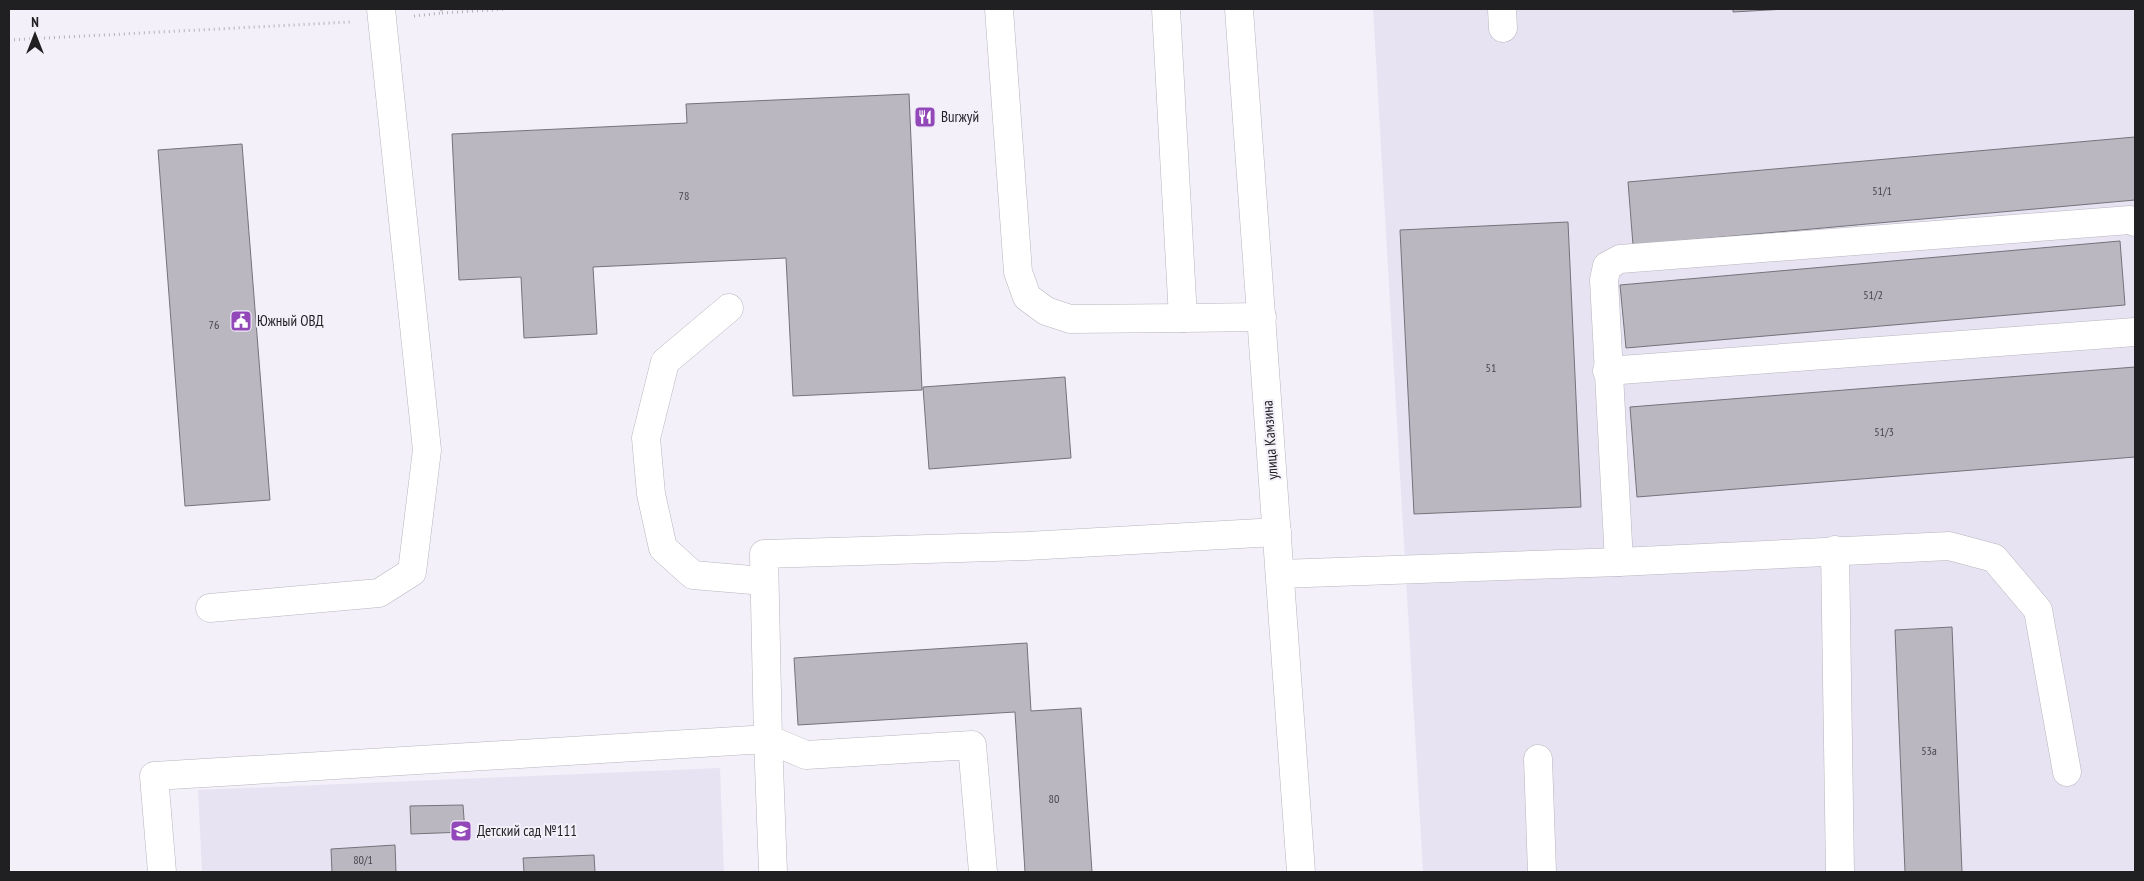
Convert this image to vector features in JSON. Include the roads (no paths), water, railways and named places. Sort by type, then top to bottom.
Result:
[{"type":"main road","points":[[999,9],[1018,272],[1026,297],[1046,311],[1070,319],[1262,317]]},
{"type":"main road","points":[[1166,9],[1183,318]]},
{"type":"main road","name":"улица Камзина","points":[[1239,9],[1301,872]]},
{"type":"main road","points":[[210,608],[379,593],[412,572],[427,450],[382,14]]},
{"type":"main road","points":[[1619,562],[1607,371],[1604,280],[1607,266],[1620,259],[2130,220],[2135,222]]},
{"type":"main road","points":[[729,308],[665,362],[646,438],[651,494],[663,548],[693,575],[764,581]]},
{"type":"main road","points":[[1607,371],[2135,332]]},
{"type":"main road","points":[[774,872],[768,739],[764,554],[1026,546],[1277,532]]},
{"type":"main road","points":[[1280,574],[1619,562],[1835,550],[1949,546],[1994,558],[2038,610],[2067,772]]},
{"type":"main road","points":[[1835,550],[1840,872]]},
{"type":"main road","points":[[162,872],[154,776],[768,739],[806,755],[972,745],[984,872]]},
{"type":"main road","points":[[1538,759],[1542,872]]},
{"type":"place","name":"Burжуй","points":[[925,117]]},
{"type":"place","name":"Южный ОВД","points":[[241,321]]},
{"type":"place","name":"Детский сад №111","points":[[461,831]]}]
